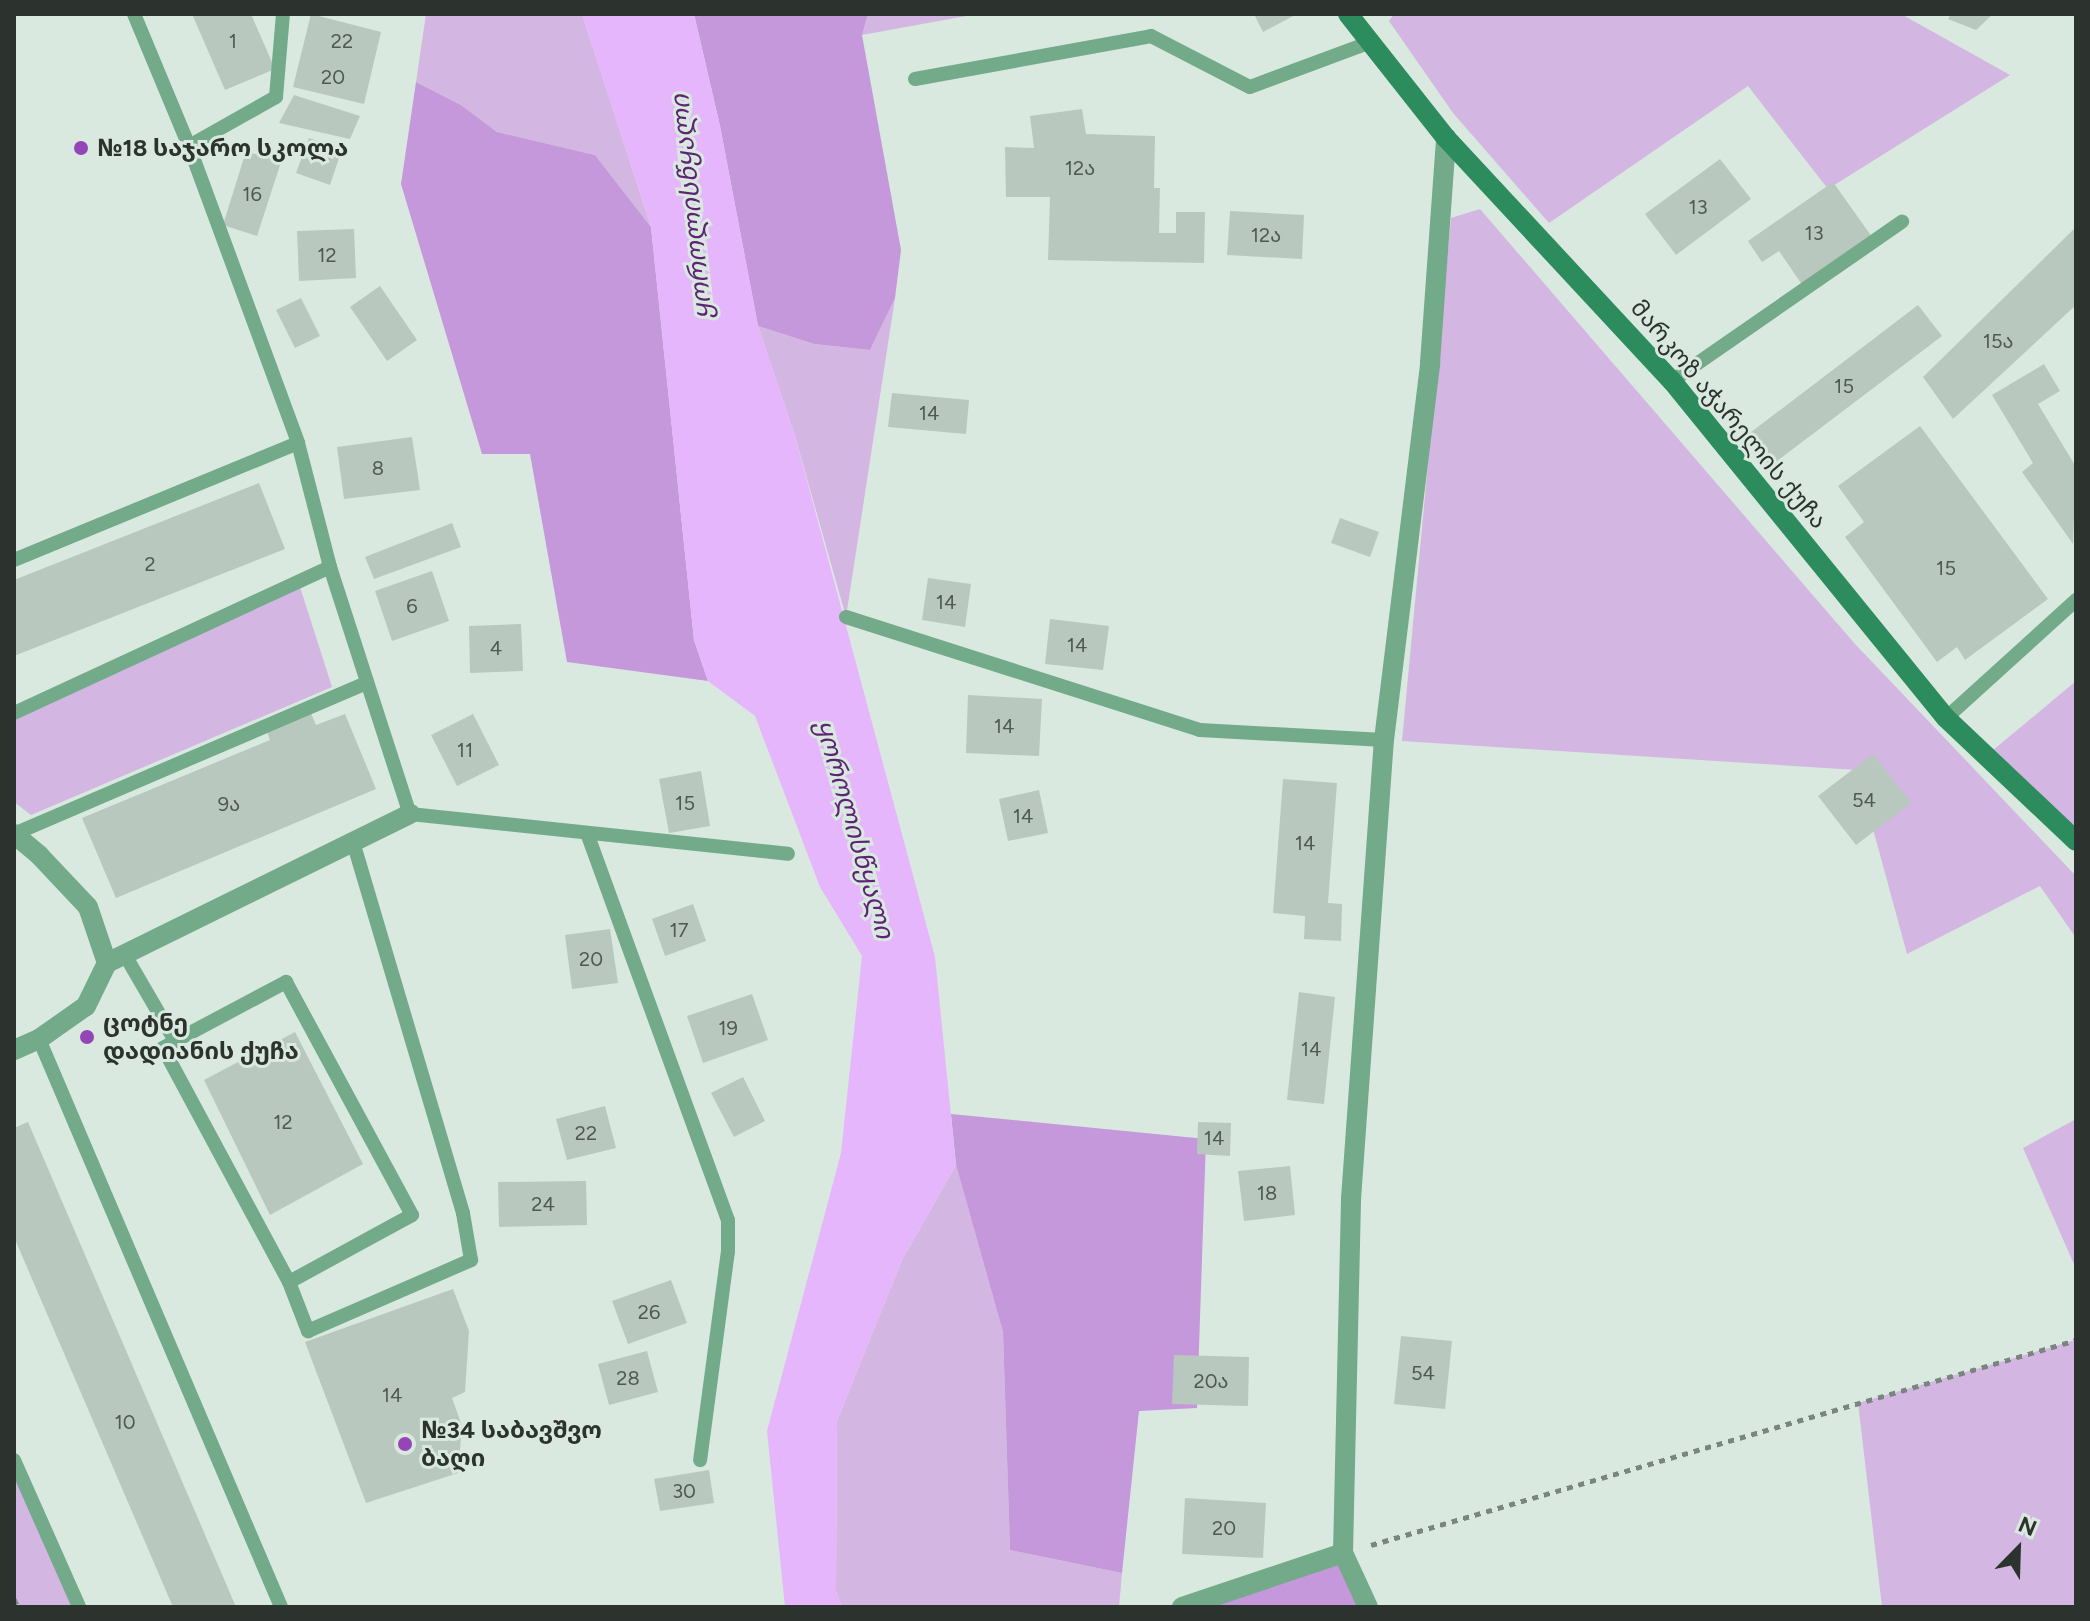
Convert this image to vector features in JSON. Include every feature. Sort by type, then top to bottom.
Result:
[{"type":"street","name":"მარკოზ აჭარელის ქუჩა","points":[[1348,14],[1446,138],[1672,381],[1946,718],[2076,841]]},
{"type":"street","points":[[1368,1607],[1343,1553],[1351,1199],[1384,740],[1430,363],[1446,138]]},
{"type":"street","points":[[14,1050],[39,1039],[86,1006],[116,959],[410,814]]},
{"type":"street","points":[[14,834],[39,855],[88,907],[116,959]]},
{"type":"street","points":[[1182,1607],[1343,1553]]},
{"type":"lane","points":[[134,14],[189,146],[298,443],[330,567],[410,814],[788,854]]},
{"type":"lane","points":[[189,146],[276,97],[283,14]]},
{"type":"lane","points":[[915,79],[1151,36],[1250,87],[1371,42]]},
{"type":"lane","points":[[1672,381],[1902,222]]},
{"type":"lane","points":[[14,560],[298,443]]},
{"type":"lane","points":[[14,713],[330,567]]},
{"type":"lane","points":[[1946,718],[2076,600]]},
{"type":"lane","points":[[846,617],[1200,730],[1384,740]]},
{"type":"lane","points":[[14,834],[367,683]]},
{"type":"lane","points":[[587,833],[728,1220],[728,1251],[700,1460]]},
{"type":"lane","points":[[289,1282],[412,1215],[286,982],[163,1048],[289,1282],[308,1331],[471,1260],[463,1213],[353,842]]},
{"type":"lane","points":[[116,959],[175,1041]]},
{"type":"lane","points":[[39,1039],[281,1607]]},
{"type":"lane","points":[[14,1460],[79,1607]]},
{"type":"path","points":[[1343,1553],[2076,1340]]},
{"type":"path","points":[[14,1599],[18,1607]]},
{"type":"shaded area","points":[[426,14],[582,14],[651,227],[595,155],[497,132],[461,105],[416,82]]},
{"type":"shaded area","points":[[694,14],[868,14],[862,35],[901,250],[895,298],[870,350],[814,344],[758,326],[720,126]]},
{"type":"shaded area","points":[[868,14],[977,14],[862,35]]},
{"type":"shaded area","points":[[1394,14],[1901,14],[2010,75],[1828,189],[1748,86],[1549,223],[1453,113],[1389,21]]},
{"type":"shaded area","points":[[416,82],[461,105],[497,132],[595,155],[651,227],[694,640],[708,681],[567,662],[530,454],[482,454],[401,184]]},
{"type":"shaded area","points":[[1480,209],[1855,644],[2076,876],[2076,938],[2040,886],[1907,954],[1857,770],[1402,741],[1451,218]]},
{"type":"shaded area","points":[[895,298],[846,617],[795,436],[758,326],[814,344],[870,350]]},
{"type":"shaded area","points":[[300,587],[332,687],[31,815],[14,802],[14,719]]},
{"type":"shaded area","points":[[2076,681],[2076,841],[1986,756]]},
{"type":"shaded area","points":[[951,1114],[1206,1139],[1197,1408],[1139,1411],[1122,1573],[1010,1550],[1003,1332],[956,1165]]},
{"type":"shaded area","points":[[2076,1119],[2076,1269],[2023,1148]]},
{"type":"shaded area","points":[[956,1165],[1003,1332],[1010,1550],[1122,1573],[1119,1607],[842,1607],[836,1591],[837,1421],[902,1260]]},
{"type":"shaded area","points":[[2076,1340],[2076,1607],[1882,1607],[1858,1403]]},
{"type":"shaded area","points":[[14,1474],[73,1607],[14,1607]]},
{"type":"shaded area","points":[[1343,1553],[1368,1607],[1182,1607]]},
{"type":"water","name":"ყოროლისწყალი","points":[[582,14],[694,14],[720,126],[758,325],[795,436],[935,957],[956,1165],[902,1260],[837,1421],[836,1591],[842,1607],[785,1607],[767,1431],[841,1153],[862,956],[820,887],[755,716],[708,681],[694,640],[651,227]]},
{"type":"building","points":[[192,14],[251,14],[275,69],[225,90]]},
{"type":"building","points":[[311,14],[381,32],[364,104],[293,87]]},
{"type":"building","points":[[1254,14],[1297,14],[1263,32]]},
{"type":"building","points":[[1951,14],[1993,14],[1976,30],[1948,19]]},
{"type":"building","points":[[294,95],[360,116],[350,139],[279,123]]},
{"type":"building","points":[[1082,109],[1086,134],[1155,136],[1154,188],[1160,188],[1159,233],[1176,233],[1176,212],[1205,212],[1204,263],[1048,260],[1050,197],[1006,197],[1005,147],[1034,148],[1030,116]]},
{"type":"building","points":[[309,138],[342,149],[330,185],[296,173]]},
{"type":"building","points":[[246,151],[281,162],[257,236],[223,225]]},
{"type":"building","points":[[1720,159],[1751,199],[1676,255],[1645,214]]},
{"type":"building","points":[[1833,182],[1872,237],[1803,286],[1779,251],[1762,262],[1748,241]]},
{"type":"building","points":[[1230,211],[1304,215],[1302,259],[1227,255]]},
{"type":"building","points":[[2076,227],[2076,305],[1953,419],[1923,377]]},
{"type":"building","points":[[354,229],[356,278],[299,281],[297,231]]},
{"type":"building","points":[[380,286],[417,340],[387,361],[350,307]]},
{"type":"building","points":[[301,298],[320,336],[295,348],[276,310]]},
{"type":"building","points":[[1918,305],[1942,336],[1769,467],[1746,436]]},
{"type":"building","points":[[2044,364],[2060,391],[2038,404],[2076,467],[2073,544],[2022,472],[2033,463],[1992,395]]},
{"type":"building","points":[[892,393],[969,400],[966,434],[888,427]]},
{"type":"building","points":[[1920,426],[2048,599],[1965,660],[1957,647],[1937,662],[1845,537],[1864,522],[1838,486]]},
{"type":"building","points":[[412,437],[420,490],[344,499],[337,447]]},
{"type":"building","points":[[259,483],[285,549],[14,656],[14,580]]},
{"type":"building","points":[[1340,518],[1379,532],[1370,557],[1331,543]]},
{"type":"building","points":[[452,523],[461,547],[374,579],[365,557]]},
{"type":"building","points":[[432,571],[449,621],[392,641],[375,591]]},
{"type":"building","points":[[928,578],[971,584],[965,627],[922,620]]},
{"type":"building","points":[[1050,619],[1109,626],[1103,670],[1045,664]]},
{"type":"building","points":[[521,624],[523,671],[470,673],[469,626]]},
{"type":"building","points":[[968,695],[1042,699],[1039,756],[966,753]]},
{"type":"building","points":[[310,711],[316,725],[345,714],[376,789],[116,898],[82,818],[270,740],[266,729]]},
{"type":"building","points":[[473,714],[499,765],[457,786],[431,735]]},
{"type":"building","points":[[1873,754],[1911,803],[1856,845],[1818,796]]},
{"type":"building","points":[[701,771],[710,826],[669,833],[659,779]]},
{"type":"building","points":[[1283,779],[1337,783],[1328,903],[1342,904],[1341,941],[1304,939],[1305,916],[1273,913]]},
{"type":"building","points":[[1039,790],[1048,833],[1008,841],[999,799]]},
{"type":"building","points":[[693,904],[706,941],[665,956],[652,919]]},
{"type":"building","points":[[610,929],[618,983],[572,989],[565,935]]},
{"type":"building","points":[[1299,992],[1335,997],[1324,1104],[1287,1100]]},
{"type":"building","points":[[752,994],[768,1040],[703,1063],[687,1016]]},
{"type":"building","points":[[295,1032],[363,1164],[270,1215],[204,1080]]},
{"type":"building","points":[[743,1077],[765,1121],[734,1137],[711,1093]]},
{"type":"building","points":[[605,1106],[616,1148],[567,1160],[556,1119]]},
{"type":"building","points":[[28,1122],[236,1607],[173,1607],[14,1237],[14,1128]]},
{"type":"building","points":[[1198,1122],[1231,1123],[1230,1156],[1197,1154]]},
{"type":"building","points":[[1290,1166],[1295,1215],[1244,1221],[1238,1171]]},
{"type":"building","points":[[586,1181],[587,1225],[499,1227],[498,1182]]},
{"type":"building","points":[[671,1280],[687,1323],[628,1344],[612,1301]]},
{"type":"building","points":[[453,1289],[469,1331],[465,1392],[452,1398],[462,1426],[458,1473],[366,1503],[305,1342]]},
{"type":"building","points":[[1401,1336],[1452,1341],[1445,1409],[1394,1404]]},
{"type":"building","points":[[647,1351],[658,1392],[609,1405],[598,1364]]},
{"type":"building","points":[[1174,1355],[1249,1357],[1248,1406],[1172,1404]]},
{"type":"building","points":[[709,1470],[714,1503],[660,1511],[654,1479]]},
{"type":"building","points":[[1185,1498],[1266,1503],[1263,1558],[1182,1554]]},
{"type":"place","name":"№18 საჯარო სკოლა","points":[[81,148]]},
{"type":"place","name":"ცოტნე დადიანის ქუჩა","points":[[87,1037]]},
{"type":"place","name":"№34 საბავშვო ბაღი","points":[[405,1444]]}]
